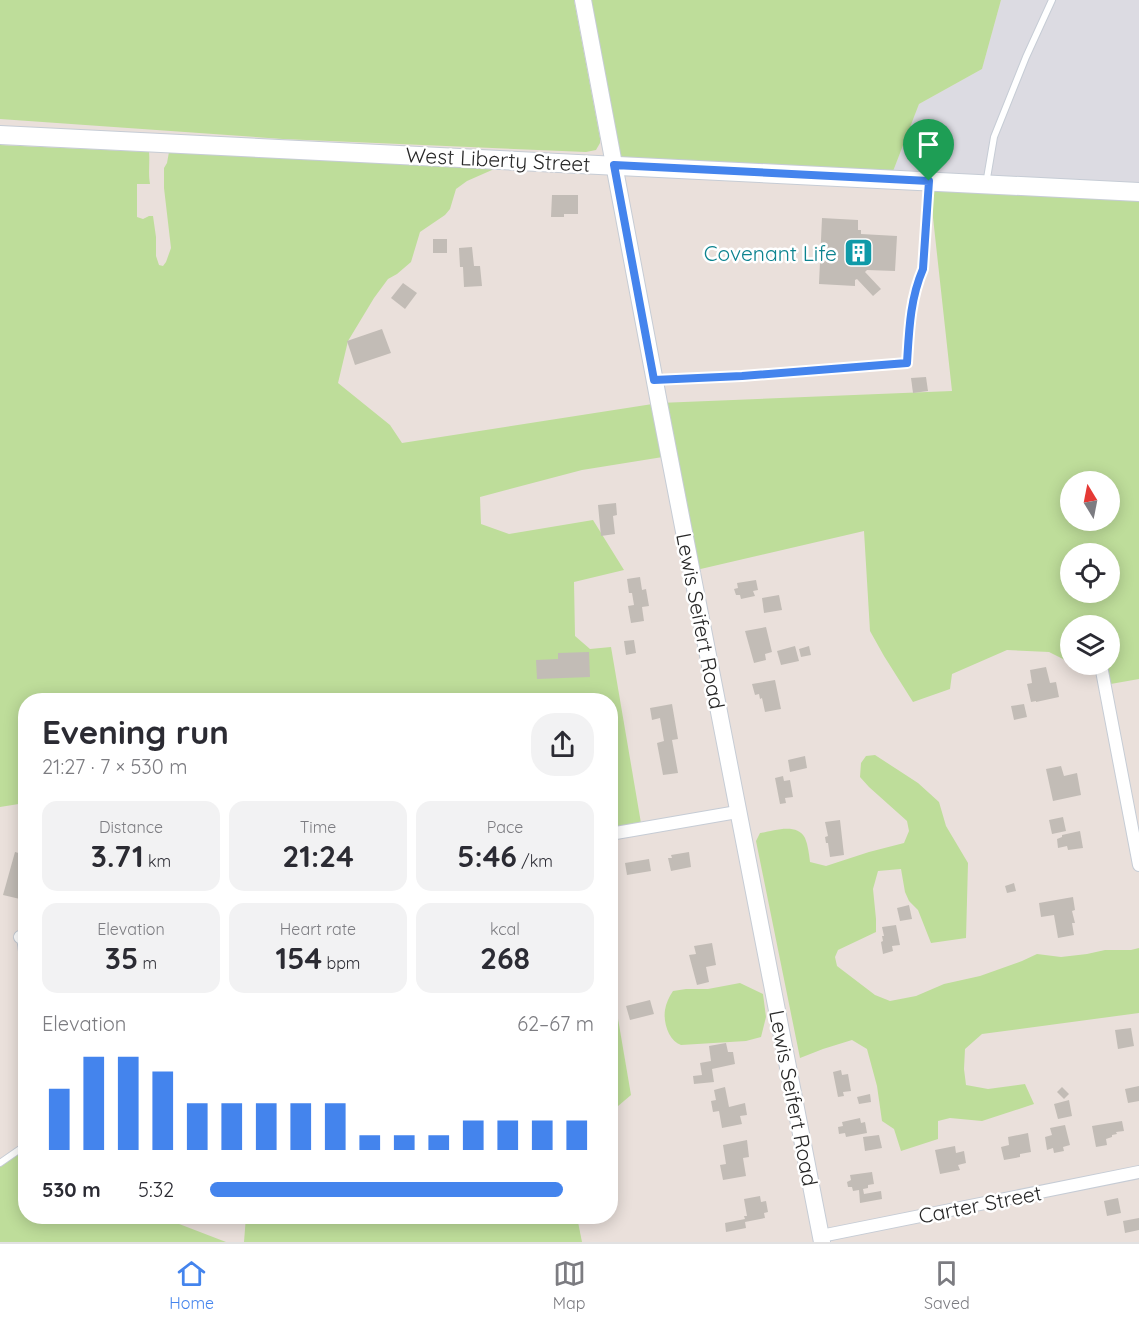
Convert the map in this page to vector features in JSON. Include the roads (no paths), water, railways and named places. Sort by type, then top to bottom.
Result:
[{"type":"main road","name":"West Liberty Street","points":[[0,135],[1139,192]]},
{"type":"street","name":"Lewis Seifert Road","points":[[583,0],[654,380],[821,1239]]},
{"type":"street","points":[[1103,675],[1139,865]]},
{"type":"street","points":[[618,833],[738,812]]},
{"type":"street","name":"Carter Street","points":[[821,1239],[1139,1172]]},
{"type":"lane","points":[[986,184],[994,137],[1052,0]]},
{"type":"lane","points":[[654,380],[742,376],[907,363],[909,321],[917,282],[923,269],[929,181]]},
{"type":"lane","points":[[0,1163],[18,1151]]},
{"type":"place","name":"Covenant Life","points":[[858,253]]}]
